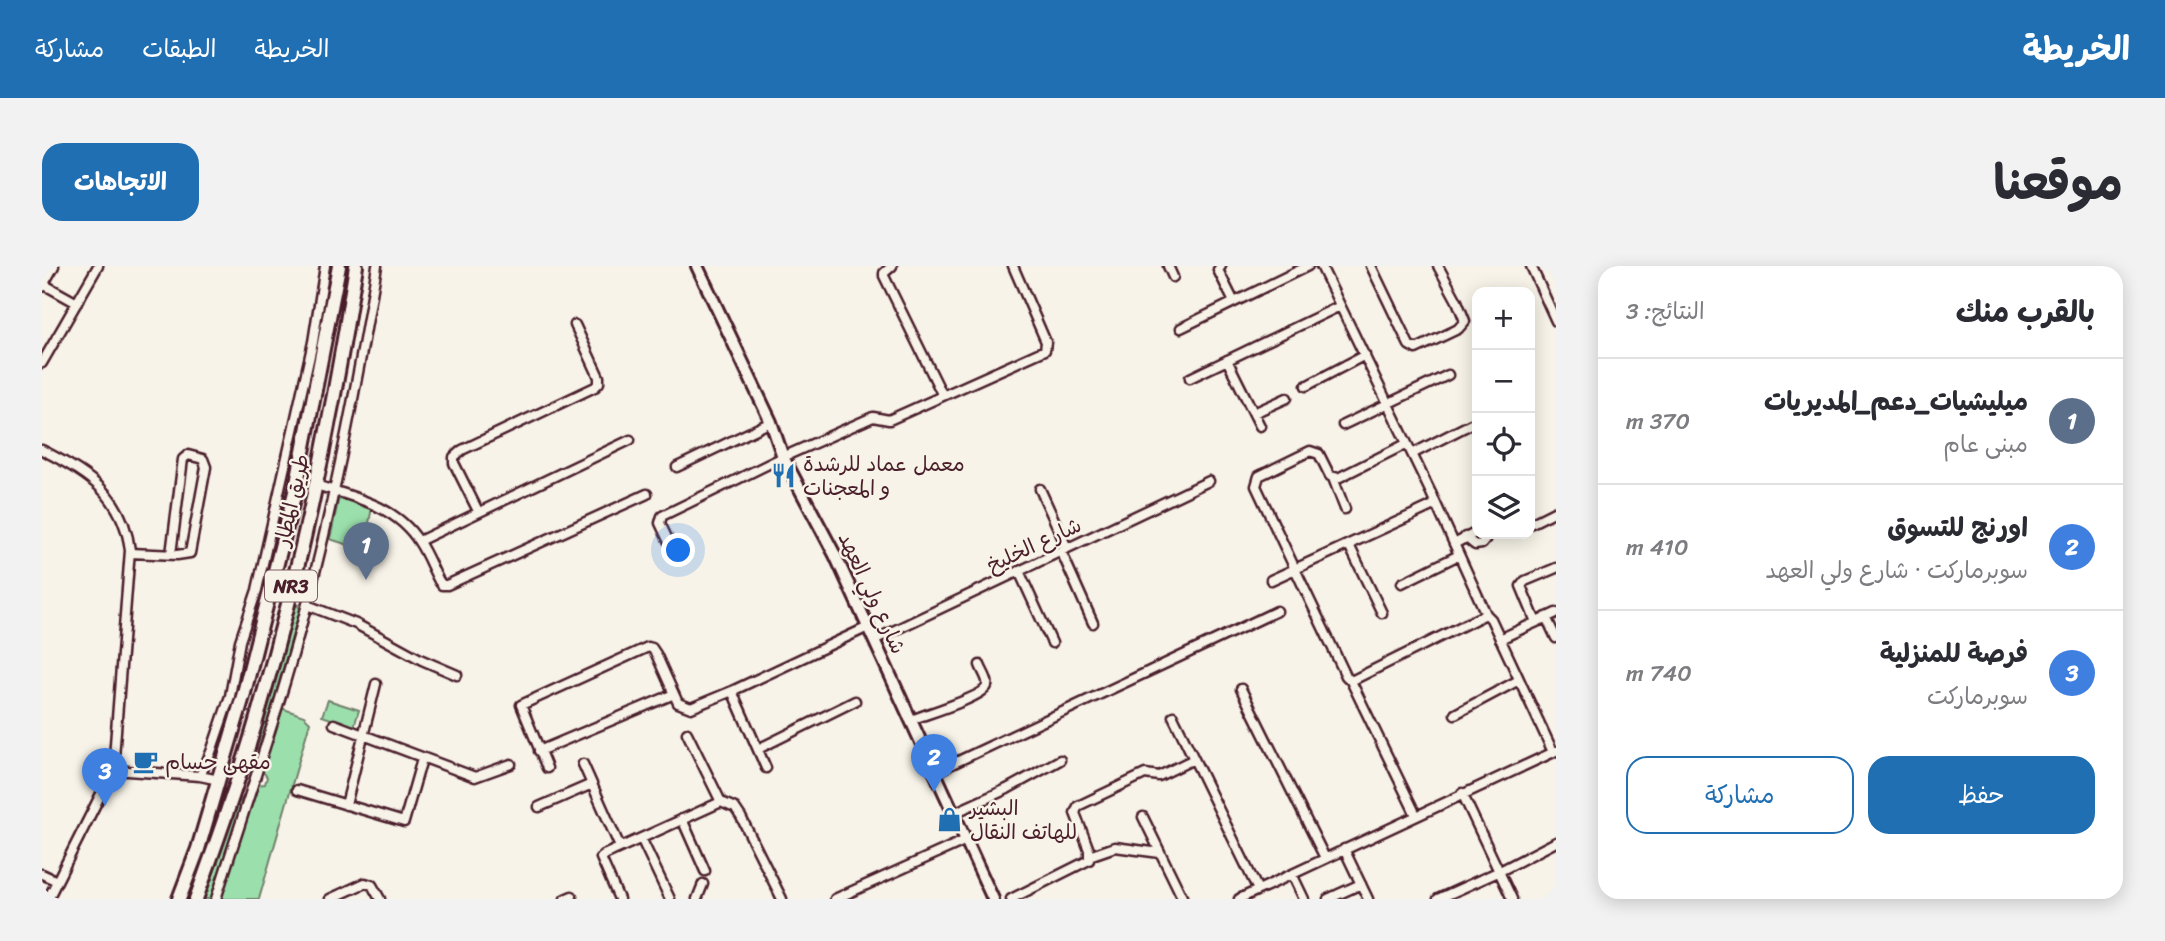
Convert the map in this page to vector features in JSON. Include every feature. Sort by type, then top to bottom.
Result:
[{"type":"highway","name":"طريق المطار","points":[[179,899],[198,849],[244,693],[296,488],[339,266]]},
{"type":"highway","name":"طريق المطار","points":[[196,899],[260,709],[316,485],[344,345],[356,266]]},
{"type":"main road","name":"شارع ولي العهد","points":[[697,266],[771,422],[783,457],[835,555],[993,899]]},
{"type":"street","points":[[54,266],[43,286],[77,303]]},
{"type":"street","points":[[42,363],[99,266]]},
{"type":"street","points":[[200,776],[212,752],[230,696],[240,641],[257,590],[313,342],[325,266]]},
{"type":"street","points":[[216,899],[307,605],[362,359],[377,266]]},
{"type":"street","points":[[892,266],[884,276],[943,396]]},
{"type":"street","points":[[676,557],[660,523],[662,516],[873,417],[889,420],[1045,350],[1046,342],[1013,266]]},
{"type":"street","points":[[1168,266],[1173,277]]},
{"type":"street","points":[[1221,266],[1218,270],[1234,302]]},
{"type":"street","points":[[1181,328],[1308,266]]},
{"type":"street","points":[[1239,899],[1555,751],[1491,619],[1486,614],[1321,266]]},
{"type":"street","points":[[1371,266],[1409,345],[1416,349],[1458,328],[1465,321],[1438,266]]},
{"type":"street","points":[[1531,266],[1556,321]]},
{"type":"street","points":[[1190,377],[1340,306]]},
{"type":"street","points":[[478,511],[454,463],[454,457],[462,450],[599,383],[599,377],[575,325]]},
{"type":"street","points":[[1306,386],[1365,355]]},
{"type":"street","points":[[1227,360],[1260,426]]},
{"type":"street","points":[[1343,425],[1448,375]]},
{"type":"street","points":[[1254,413],[1287,398]]},
{"type":"street","points":[[677,467],[771,422]]},
{"type":"street","points":[[1412,454],[1471,424]]},
{"type":"street","points":[[419,541],[630,440]]},
{"type":"street","points":[[1333,478],[1338,478],[1406,444]]},
{"type":"street","points":[[42,450],[90,477],[104,491],[123,520],[130,552],[113,770],[48,899]]},
{"type":"street","points":[[1345,509],[1333,478],[1319,454],[1311,451],[1256,478],[1256,486],[1294,569],[1416,815]]},
{"type":"street","points":[[130,552],[186,555],[191,549],[206,467],[203,459],[188,455],[182,462],[171,554]]},
{"type":"street","name":"شارع الخليخ","points":[[874,640],[1209,481]]},
{"type":"street","points":[[316,485],[388,511],[419,541],[442,585],[647,494]]},
{"type":"street","points":[[1040,489],[1093,623]]},
{"type":"street","points":[[1271,580],[1436,504]]},
{"type":"street","points":[[1535,522],[1556,511]]},
{"type":"street","points":[[1454,544],[1472,534]]},
{"type":"street","points":[[1465,537],[1475,544],[1482,544],[1486,539]]},
{"type":"street","points":[[1349,545],[1381,613]]},
{"type":"street","points":[[1402,583],[1458,555]]},
{"type":"street","points":[[1536,622],[1521,586],[1525,581],[1556,568]]},
{"type":"street","points":[[1019,571],[1052,643]]},
{"type":"street","points":[[307,605],[356,625],[457,675]]},
{"type":"street","points":[[935,772],[1277,611]]},
{"type":"street","points":[[1500,639],[1556,613]]},
{"type":"street","points":[[1351,681],[1486,614]]},
{"type":"street","points":[[1546,617],[1556,638]]},
{"type":"street","points":[[547,768],[521,705],[648,647],[656,654],[678,703],[691,708],[868,627]]},
{"type":"street","points":[[911,720],[983,692],[987,681],[980,665]]},
{"type":"street","points":[[1455,714],[1520,680]]},
{"type":"street","points":[[346,805],[376,684]]},
{"type":"street","points":[[1241,689],[1325,858]]},
{"type":"street","points":[[732,691],[766,768]]},
{"type":"street","points":[[539,751],[674,694]]},
{"type":"street","points":[[758,749],[855,701]]},
{"type":"street","points":[[1173,716],[1258,890]]},
{"type":"street","points":[[334,724],[422,759],[477,777],[511,764]]},
{"type":"street","points":[[687,733],[721,802],[735,808],[741,817],[782,899]]},
{"type":"street","points":[[297,790],[404,822],[422,759]]},
{"type":"street","points":[[1011,899],[1086,863],[1089,856],[1075,808],[1145,774],[1159,776],[1194,759]]},
{"type":"street","points":[[954,813],[1007,789],[1060,760]]},
{"type":"street","points":[[583,764],[620,847]]},
{"type":"street","points":[[113,770],[200,776],[219,780]]},
{"type":"street","points":[[539,807],[592,784]]},
{"type":"street","points":[[1462,793],[1512,899]]},
{"type":"street","points":[[619,899],[601,858],[721,802]]},
{"type":"street","points":[[1143,817],[1182,899]]},
{"type":"street","points":[[682,819],[705,871]]},
{"type":"street","points":[[640,838],[670,899]]},
{"type":"street","points":[[835,899],[856,895],[966,840]]},
{"type":"street","points":[[1438,899],[1556,842]]},
{"type":"street","points":[[1089,856],[1115,847],[1160,853]]},
{"type":"street","points":[[1344,849],[1368,899]]},
{"type":"street","points":[[42,874],[57,881]]},
{"type":"street","points":[[1292,874],[1304,899]]},
{"type":"street","points":[[330,899],[365,883],[372,886],[380,899]]},
{"type":"street","points":[[697,899],[703,884]]},
{"type":"street","points":[[1328,899],[1361,884]]},
{"type":"green space","points":[[339,497],[372,507],[364,550],[330,539]]},
{"type":"green space","points":[[298,605],[300,609],[258,755],[257,742],[294,607]]},
{"type":"green space","points":[[328,700],[359,710],[354,727],[322,716]]},
{"type":"green space","points":[[281,708],[304,716],[310,722],[259,899],[218,899],[256,785],[265,784],[267,777],[260,768]]},
{"type":"green space","points":[[244,796],[212,899],[204,899],[236,806]]},
{"type":"place","name":"معمل عماد للرشدة و المعجنات","points":[[783,476]]},
{"type":"place","name":"ميليشيات_دعم_المديريات","points":[[366,580]]},
{"type":"place","name":"مقهى حسام","points":[[145,762]]},
{"type":"place","name":"اورنج للتسوق","points":[[934,792]]},
{"type":"place","name":"فرصة للمنزلية","points":[[105,806]]},
{"type":"place","name":"البشير للهاتف النقال","points":[[950,820]]}]
